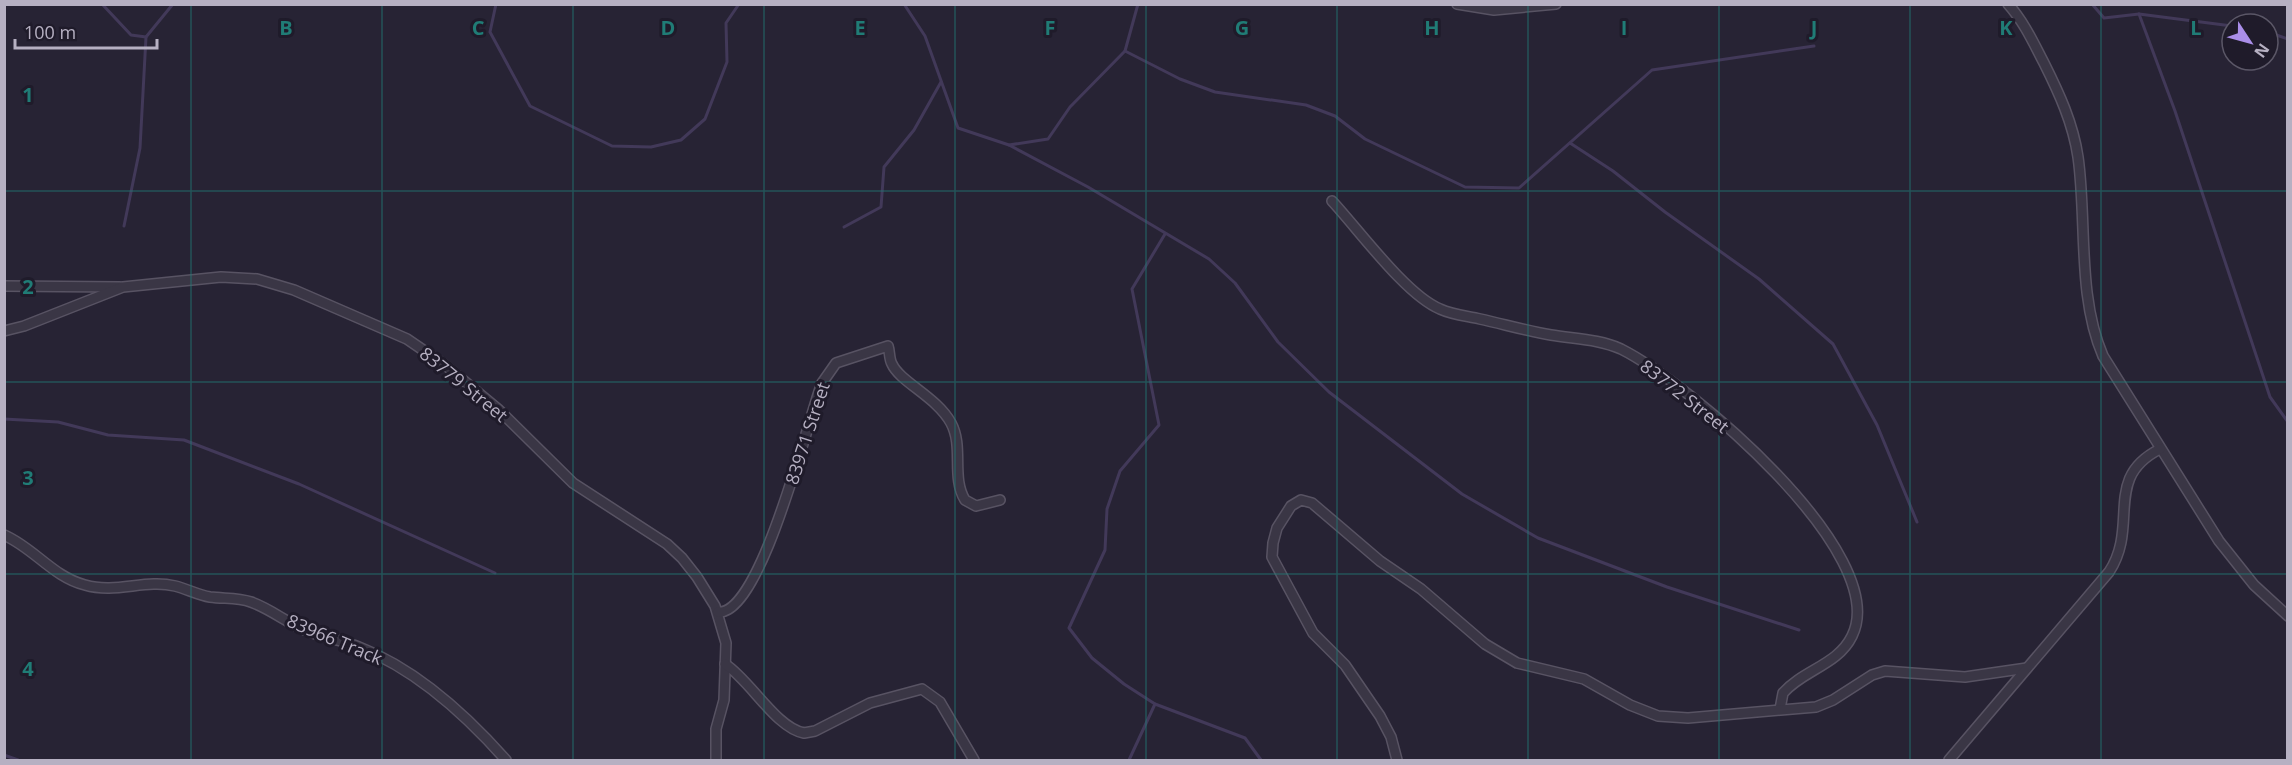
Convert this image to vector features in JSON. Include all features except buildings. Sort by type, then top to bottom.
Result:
[{"type":"street","points":[[1457,4],[1503,10],[1556,4]]},
{"type":"street","points":[[2008,4],[2026,28],[2061,98],[2074,133],[2079,166],[2084,250],[2097,344],[2219,541],[2254,585],[2288,616]]},
{"type":"street","name":"83772 Street","points":[[1332,201],[1408,285],[1440,309],[1550,335],[1601,342],[1640,360],[1662,375],[1748,446],[1808,508],[1845,565],[1858,604],[1859,618],[1843,650],[1783,693],[1780,709]]},
{"type":"street","name":"83779 Street","points":[[4,331],[24,326],[123,287],[198,278],[257,279],[294,290],[407,339],[445,365],[498,409],[573,483],[667,544],[682,558],[718,612],[726,643],[724,700],[716,729],[716,760]]},
{"type":"street","points":[[4,286],[123,287]]},
{"type":"street","name":"83971 Street","points":[[718,612],[721,613],[734,605],[754,579],[776,528],[822,382],[831,367],[847,358],[888,346],[895,368],[933,399],[953,425],[959,449],[960,485],[965,500],[976,506],[1000,500]]},
{"type":"street","points":[[1949,760],[2118,558],[2123,537],[2127,483],[2131,471],[2137,463],[2160,449]]},
{"type":"street","points":[[1397,760],[1393,742],[1380,716],[1345,665],[1313,633],[1272,557],[1277,528],[1291,506],[1301,500],[1312,503],[1380,561],[1421,589],[1485,644],[1509,660],[1584,679],[1630,705],[1658,716],[1678,718],[1823,705],[1872,675],[1885,670],[1965,677],[2027,668]]},
{"type":"street","name":"83966 Track","points":[[4,535],[25,546],[62,575],[83,585],[106,590],[150,584],[175,586],[212,597],[237,598],[266,608],[306,631],[359,647],[400,669],[427,688],[456,711],[506,760]]},
{"type":"street","points":[[725,664],[736,671],[777,715],[804,733],[815,731],[870,703],[922,689],[940,702],[974,760]]},
{"type":"waterway","points":[[102,4],[131,35],[146,37],[173,4]]},
{"type":"waterway","points":[[496,4],[490,32],[530,106],[612,146],[651,147],[681,140],[705,119],[727,62],[726,23],[739,4]]},
{"type":"waterway","points":[[904,4],[925,36],[958,128],[1009,145],[1048,139],[1070,107],[1125,51],[1138,4]]},
{"type":"waterway","points":[[2092,4],[2104,18],[2139,14],[2220,24]]},
{"type":"waterway","points":[[2139,14],[2175,111],[2270,397],[2288,422]]},
{"type":"waterway","points":[[2280,36],[2288,39]]},
{"type":"waterway","points":[[124,226],[140,148],[146,37]]},
{"type":"waterway","points":[[1125,51],[1180,79],[1215,92],[1306,105],[1335,116],[1365,139],[1465,187],[1519,188],[1652,70],[1814,46]]},
{"type":"waterway","points":[[844,227],[881,207],[884,167],[914,130],[941,82]]},
{"type":"waterway","points":[[1570,143],[1613,171],[1665,212],[1759,279],[1833,344],[1877,425],[1917,522]]},
{"type":"waterway","points":[[1009,145],[1088,187],[1209,259],[1235,283],[1278,342],[1329,392],[1462,494],[1538,538],[1667,587],[1799,630]]},
{"type":"waterway","points":[[1165,234],[1132,289],[1159,425],[1120,471],[1107,509],[1105,550],[1069,628],[1092,658],[1124,684],[1155,704],[1245,738],[1261,760]]},
{"type":"waterway","points":[[4,419],[58,422],[108,435],[184,440],[299,484],[495,573]]},
{"type":"waterway","points":[[1129,760],[1155,704]]},
{"type":"waterway","points":[[4,755],[18,760]]}]
